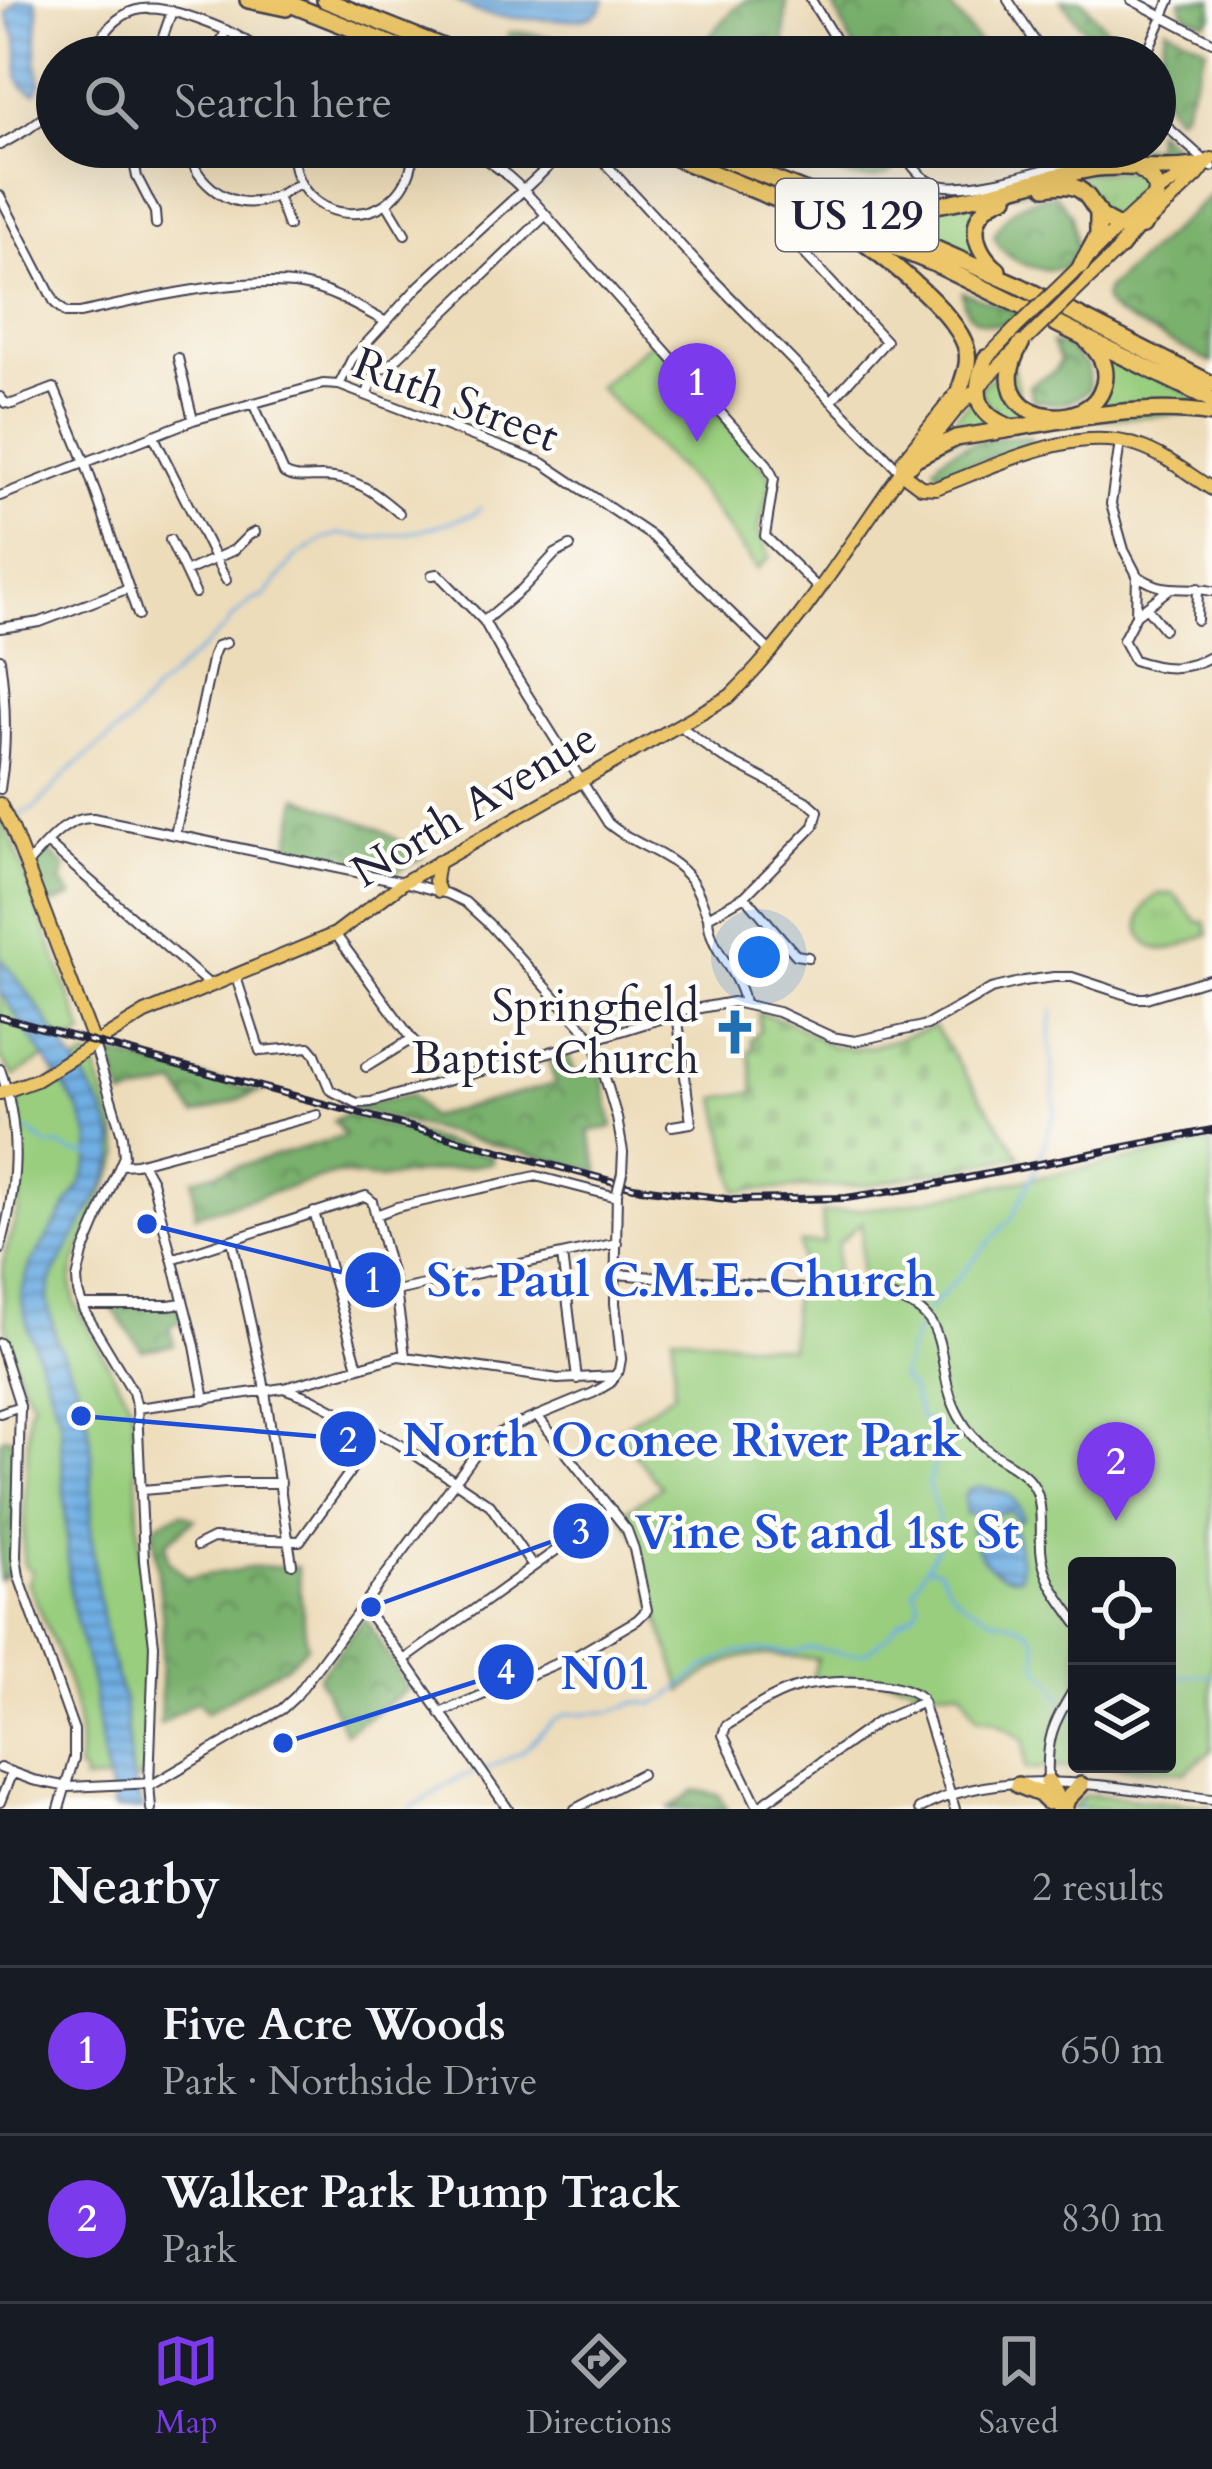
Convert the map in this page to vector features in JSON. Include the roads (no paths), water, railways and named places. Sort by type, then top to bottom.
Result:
[{"type":"highway","points":[[248,0],[337,23]]},
{"type":"highway","points":[[280,0],[370,36]]},
{"type":"highway","points":[[327,1],[415,36]]},
{"type":"highway","points":[[1153,168],[1207,163]]},
{"type":"highway","name":"US 129","points":[[701,168],[1058,320],[1212,400]]},
{"type":"highway","name":"US 129","points":[[746,168],[1020,286],[1212,384]]},
{"type":"highway","points":[[804,191],[872,208],[931,206],[1098,168]]},
{"type":"highway","points":[[1121,247],[1134,226],[1152,211],[1156,193],[1149,176],[1134,168]]},
{"type":"highway","points":[[1020,286],[992,266],[979,249],[977,224],[990,204],[1061,185],[1084,193],[1104,219],[1134,226]]},
{"type":"highway","points":[[1081,266],[1098,235],[1097,208]]},
{"type":"highway","points":[[802,209],[889,260],[951,321],[967,352],[968,389],[988,416],[1013,428]]},
{"type":"highway","points":[[1021,337],[1010,372],[1011,389],[1022,406],[1048,416],[1084,410],[1102,390],[1104,365],[1090,344],[1058,320]]},
{"type":"highway","points":[[968,389],[986,358]]},
{"type":"highway","points":[[918,457],[956,438],[1013,428],[1144,411],[1212,414]]},
{"type":"highway","points":[[1048,1782],[1055,1807]]},
{"type":"highway","points":[[1018,1785],[1055,1807]]},
{"type":"highway","points":[[1055,1807],[1082,1786]]},
{"type":"main road","points":[[1156,193],[1207,163]]},
{"type":"main road","points":[[1068,288],[1081,266],[1197,176],[1207,163]]},
{"type":"main road","points":[[1068,288],[1121,247]]},
{"type":"main road","name":"North Avenue","points":[[986,358],[1058,320],[1068,288]]},
{"type":"main road","name":"North Avenue","points":[[901,472],[904,460],[1021,337],[1040,304],[1068,288]]},
{"type":"main road","name":"North Avenue","points":[[4,1092],[36,1080],[145,1013],[335,934],[437,862],[730,696],[770,651],[968,389]]},
{"type":"main road","points":[[901,472],[919,485],[936,488],[1064,442],[1090,439],[1120,441],[1160,455],[1212,489]]},
{"type":"main road","points":[[0,804],[14,830],[88,1047]]},
{"type":"main road","points":[[437,862],[439,891]]},
{"type":"street","points":[[812,0],[833,36]]},
{"type":"street","points":[[1008,0],[1031,36]]},
{"type":"street","points":[[1132,0],[1212,42]]},
{"type":"street","points":[[1154,36],[1170,0]]},
{"type":"street","points":[[103,36],[109,25],[129,11],[150,6],[239,36]]},
{"type":"street","points":[[163,36],[172,11]]},
{"type":"street","points":[[224,36],[226,30]]},
{"type":"street","points":[[0,145],[36,123]]},
{"type":"street","points":[[1176,135],[1207,163]]},
{"type":"street","points":[[135,168],[156,224]]},
{"type":"street","points":[[196,168],[211,188],[235,200],[253,202],[277,196],[300,183]]},
{"type":"street","points":[[295,168],[300,183],[323,206],[356,214],[387,204],[405,185],[412,168]]},
{"type":"street","points":[[496,168],[766,464],[774,479],[765,536],[818,588]]},
{"type":"street","points":[[339,385],[352,359],[419,286],[548,168]]},
{"type":"street","points":[[610,168],[901,472]]},
{"type":"street","points":[[914,168],[926,180],[958,188],[1029,168]]},
{"type":"street","points":[[0,196],[62,311],[80,313],[266,283],[304,285],[386,322]]},
{"type":"street","points":[[277,196],[287,226]]},
{"type":"street","points":[[387,204],[405,234]]},
{"type":"street","points":[[366,394],[376,370],[389,366],[545,217]]},
{"type":"street","points":[[787,235],[886,341],[832,401]]},
{"type":"street","points":[[178,358],[193,420]]},
{"type":"street","name":"Ruth Street","points":[[0,496],[193,420],[323,385],[339,385],[543,463],[653,537],[770,651]]},
{"type":"street","points":[[0,398],[12,404],[54,388],[138,615]]},
{"type":"street","points":[[253,403],[284,473],[292,478],[356,483],[372,489],[399,513]]},
{"type":"street","points":[[153,435],[226,580]]},
{"type":"street","points":[[1120,441],[1111,503],[1124,550],[1137,575],[1169,590],[1212,591]]},
{"type":"street","points":[[185,572],[234,550],[255,532]]},
{"type":"street","points":[[170,540],[195,593]]},
{"type":"street","points":[[484,621],[555,554],[570,546]]},
{"type":"street","points":[[433,575],[438,574],[484,621],[612,827],[676,864],[689,877],[716,947],[738,983],[743,1004]]},
{"type":"street","points":[[1137,575],[1136,615],[1124,640],[1134,660],[1159,668],[1186,668],[1212,656]]},
{"type":"street","points":[[0,628],[40,622],[129,588]]},
{"type":"street","points":[[1197,620],[1198,588]]},
{"type":"street","points":[[1136,615],[1169,590]]},
{"type":"street","points":[[1146,607],[1164,629]]},
{"type":"street","points":[[175,835],[213,655],[217,646],[226,643]]},
{"type":"street","points":[[0,659],[4,729],[0,789]]},
{"type":"street","points":[[679,725],[720,756],[818,811],[814,826],[745,896],[708,917]]},
{"type":"street","points":[[0,1768],[68,1787],[144,1785],[170,1775],[291,1702],[478,1450],[492,1437],[593,1393],[616,1376],[621,1359],[616,1243],[623,1152],[594,1040],[479,914],[458,898],[404,882],[80,817],[26,865]]},
{"type":"street","points":[[47,843],[211,986]]},
{"type":"street","points":[[745,896],[796,956],[808,957]]},
{"type":"street","points":[[335,934],[412,1039],[455,1079]]},
{"type":"street","points":[[236,976],[260,1051],[309,1047],[329,1090],[346,1100],[365,1102],[722,1004],[786,1015],[832,1037],[855,1041],[926,1025],[991,989],[1024,981],[1072,977],[1123,996],[1146,998],[1212,978]]},
{"type":"street","points":[[672,1126],[691,1123],[676,1013]]},
{"type":"street","points":[[366,1066],[412,1039]]},
{"type":"street","points":[[88,1047],[122,1135],[122,1165],[83,1252],[77,1279],[82,1305],[133,1392],[137,1408],[144,1560],[154,1646],[144,1785],[152,1809]]},
{"type":"street","points":[[0,1069],[14,1121],[15,1177],[0,1250]]},
{"type":"street","points":[[122,1165],[317,1115]]},
{"type":"street","points":[[142,1163],[152,1181],[205,1400]]},
{"type":"street","points":[[376,1215],[536,1176],[617,1195]]},
{"type":"street","points":[[172,1259],[366,1196],[372,1201],[395,1291],[405,1356]]},
{"type":"street","points":[[314,1212],[358,1367]]},
{"type":"street","points":[[232,1240],[264,1390],[292,1564]]},
{"type":"street","points":[[395,1291],[616,1243]]},
{"type":"street","points":[[562,1255],[577,1378]]},
{"type":"street","points":[[616,1274],[879,1295],[914,1307],[936,1332],[950,1397],[963,1423],[984,1448],[1020,1471],[1035,1488],[1047,1578],[1068,1610]]},
{"type":"street","points":[[82,1305],[182,1303]]},
{"type":"street","points":[[0,1343],[20,1406],[16,1557],[24,1592],[71,1720],[75,1748],[59,1809]]},
{"type":"street","points":[[137,1408],[284,1388],[405,1356],[509,1373],[616,1376]]},
{"type":"street","points":[[284,1388],[375,1432],[490,1505],[533,1567]]},
{"type":"street","points":[[0,1414],[20,1406]]},
{"type":"street","points":[[440,1713],[579,1654],[642,1617],[648,1604],[627,1530],[538,1417]]},
{"type":"street","points":[[197,1546],[213,1538],[297,1542],[375,1432]]},
{"type":"street","points":[[142,1490],[281,1484]]},
{"type":"street","points":[[404,1660],[612,1510]]},
{"type":"street","points":[[362,1606],[508,1809]]},
{"type":"street","points":[[924,1702],[880,1721],[759,1808],[723,1735],[723,1730],[776,1696],[809,1685],[857,1683],[914,1692],[924,1702],[955,1809]]},
{"type":"street","points":[[1048,1782],[1046,1748],[1068,1700]]},
{"type":"street","points":[[0,1802],[12,1772]]},
{"type":"street","points":[[575,1809],[641,1774]]},
{"type":"street","points":[[919,1809],[950,1795],[1048,1782],[1212,1799]]},
{"type":"water","points":[[18,0],[35,0],[38,7],[36,93],[19,79],[17,42],[7,13]]},
{"type":"water","points":[[455,0],[605,0],[594,15],[556,20],[491,15]]},
{"type":"water","points":[[0,957],[84,1077],[115,1141],[107,1180],[52,1277],[47,1300],[56,1339],[88,1421],[95,1576],[108,1648],[124,1701],[131,1773],[142,1809],[114,1809],[93,1687],[70,1595],[60,1418],[21,1296],[30,1265],[80,1185],[89,1163],[90,1139],[79,1109],[0,991]]},
{"type":"water","points":[[979,1486],[1007,1494],[1023,1517],[1019,1522],[1010,1511],[966,1514],[964,1497]]},
{"type":"water","points":[[1004,1522],[1015,1529],[1020,1576],[993,1569],[972,1536],[971,1526]]},
{"type":"waterway","points":[[14,818],[36,807],[71,769],[127,724],[231,619],[265,596],[296,557],[339,534],[369,538],[420,531],[480,508]]},
{"type":"waterway","points":[[1039,1160],[1055,1111],[1053,1010]]},
{"type":"waterway","points":[[0,1126],[6,1127]]},
{"type":"waterway","points":[[21,1131],[29,1131],[47,1146],[93,1155]]},
{"type":"waterway","points":[[927,1312],[1013,1216],[1037,1167]]},
{"type":"waterway","points":[[410,1809],[458,1778],[522,1752],[567,1714],[611,1712],[637,1702],[655,1704],[733,1653],[791,1653],[812,1648],[865,1653],[917,1611],[919,1601],[913,1590],[940,1542],[933,1539],[939,1519],[928,1484],[942,1440],[934,1435],[936,1426],[922,1421],[912,1391],[901,1378],[921,1323]]},
{"type":"waterway","points":[[929,1567],[939,1569],[964,1603],[1030,1632],[1036,1640],[1038,1667],[1062,1700]]},
{"type":"waterway","points":[[1176,1680],[1212,1676]]},
{"type":"waterway","points":[[1065,1709],[1068,1715]]},
{"type":"railway","points":[[0,1017],[633,1187],[734,1200],[846,1198],[1212,1130]]},
{"type":"place","name":"Five Acre Woods","points":[[697,442]]},
{"type":"place","name":"Springfield Baptist Church","points":[[735,1032]]},
{"type":"place","name":"St. Paul C.M.E. Church","points":[[147,1224]]},
{"type":"place","name":"North Oconee River Park","points":[[81,1416]]},
{"type":"place","name":"Walker Park Pump Track","points":[[1116,1521]]},
{"type":"place","name":"Vine St and 1st St","points":[[371,1607]]},
{"type":"place","name":"N01","points":[[283,1743]]}]
